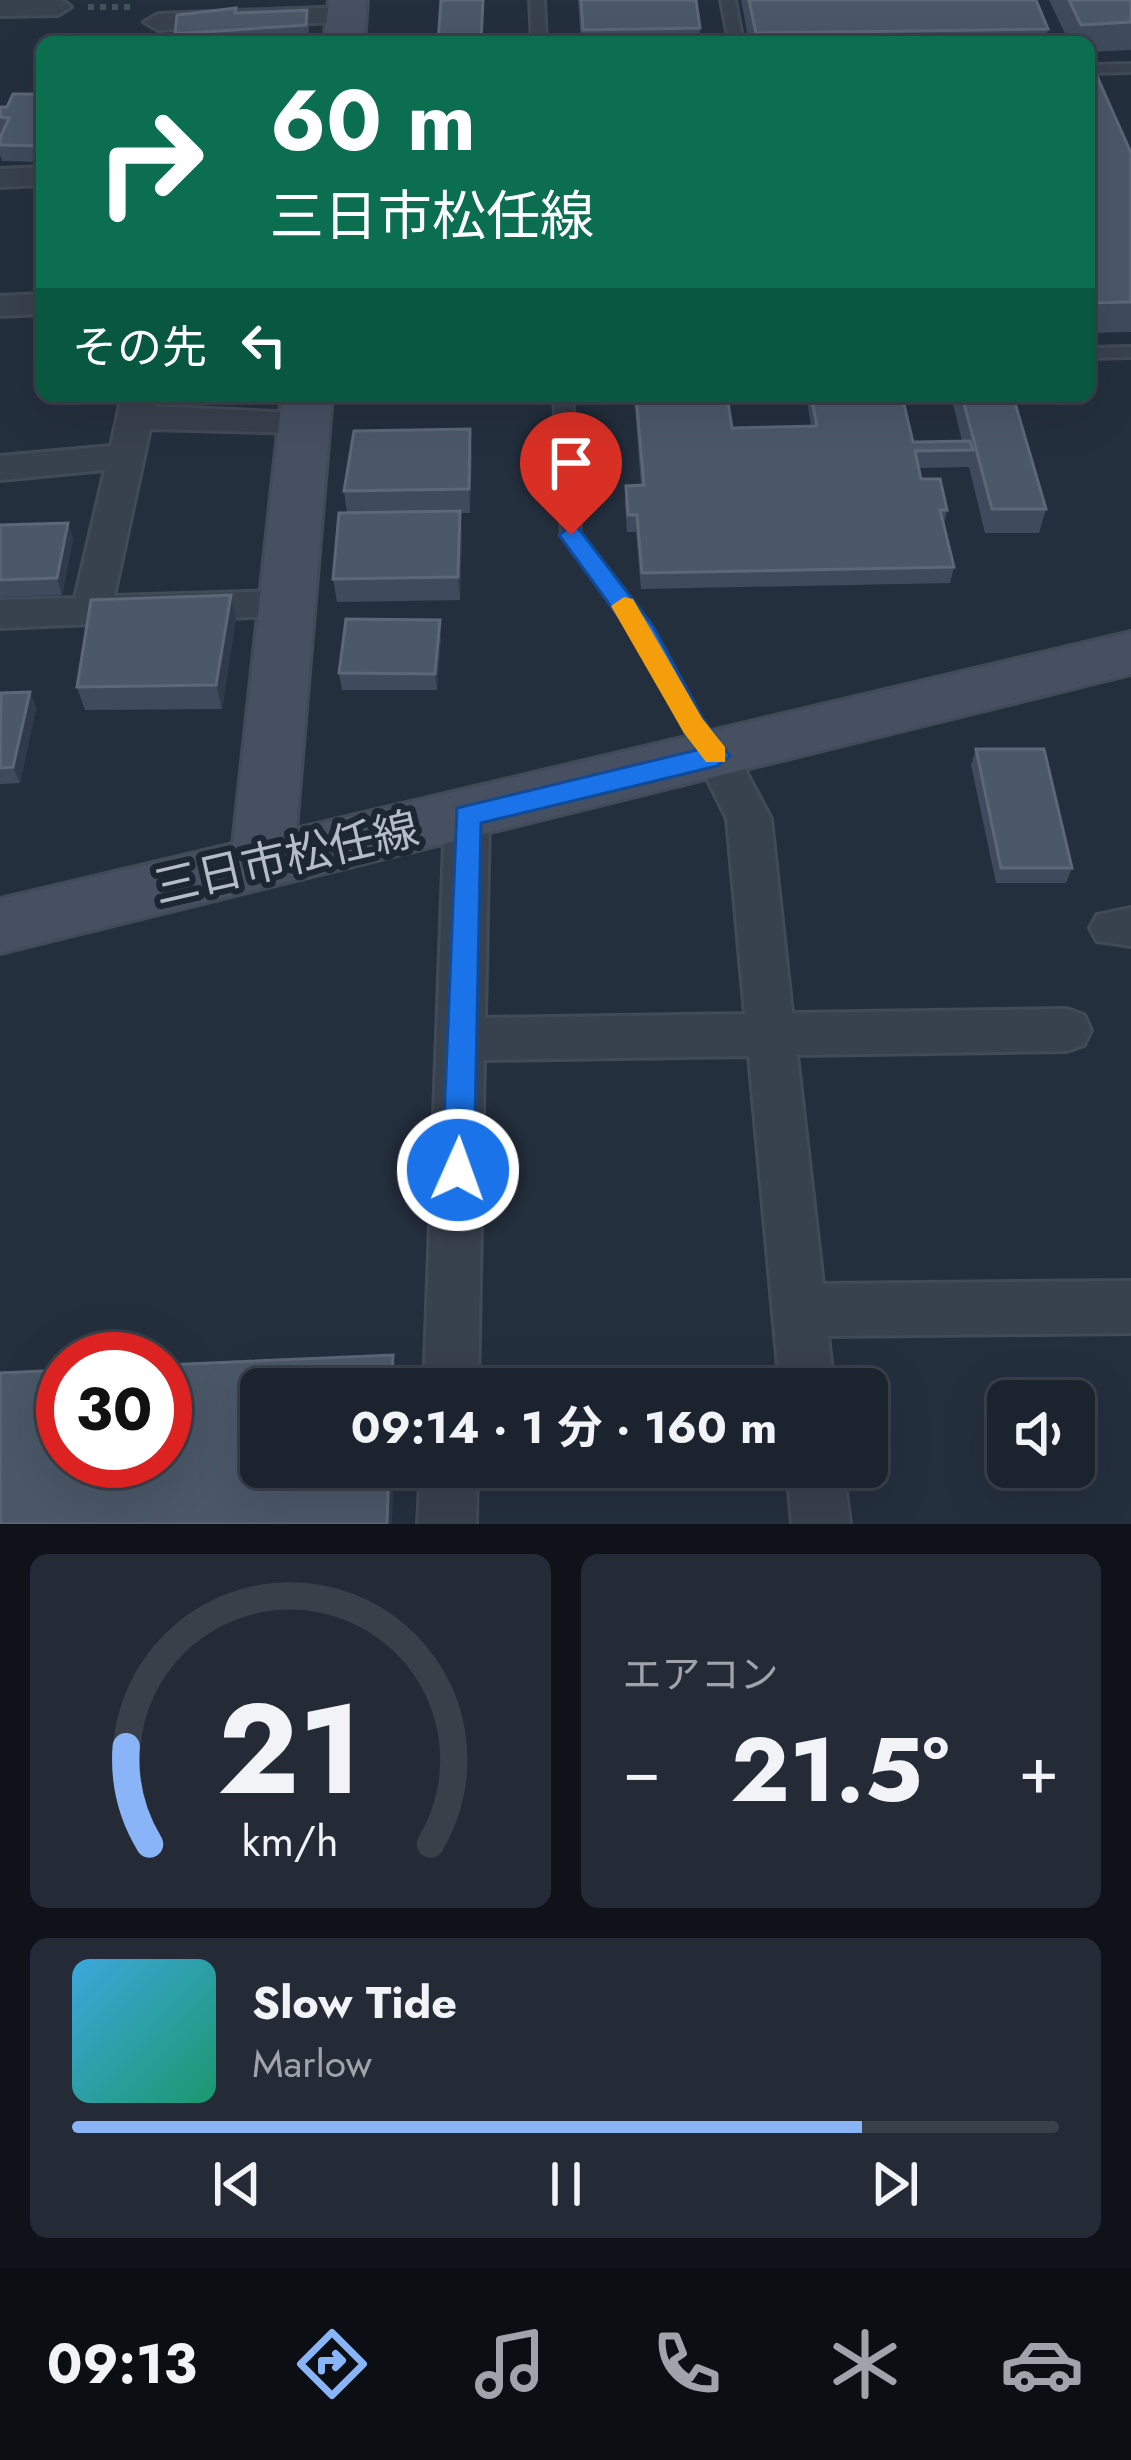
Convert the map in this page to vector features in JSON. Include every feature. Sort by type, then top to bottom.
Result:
[{"type":"main road","points":[[262,864],[305,409]]},
{"type":"main road","name":"三日市松任線","points":[[0,926],[1131,653]]},
{"type":"street","points":[[0,8],[58,7]]},
{"type":"street","points":[[159,18],[346,19]]},
{"type":"street","points":[[0,178],[36,176]]},
{"type":"street","points":[[0,305],[36,304]]},
{"type":"street","points":[[91,611],[137,406],[305,409]]},
{"type":"street","points":[[0,468],[126,456]]},
{"type":"street","points":[[0,614],[283,604]]},
{"type":"street","points":[[717,756],[749,819],[805,1368]]},
{"type":"street","points":[[453,1368],[467,815]]},
{"type":"street","points":[[462,1039],[1067,1030]]},
{"type":"street","points":[[799,1310],[1131,1307]]},
{"type":"street","points":[[447,1524],[448,1488]]},
{"type":"street","points":[[817,1488],[821,1524]]},
{"type":"lane","points":[[538,0],[539,36]]},
{"type":"lane","points":[[728,0],[735,36]]},
{"type":"lane","points":[[1095,69],[1131,68]]},
{"type":"lane","points":[[1095,352],[1131,352]]},
{"type":"lane","points":[[563,402],[571,535],[644,633],[693,726],[717,756]]},
{"type":"path","points":[[58,7],[159,18]]},
{"type":"building","points":[[441,0],[483,0],[481,36],[438,36]]},
{"type":"building","points":[[581,0],[696,0],[700,28],[583,30]]},
{"type":"building","points":[[749,0],[1036,0],[1048,29],[756,33]]},
{"type":"building","points":[[1069,0],[1131,0],[1131,22],[1081,25]]},
{"type":"building","points":[[236,8],[235,13],[307,10],[306,25],[175,34],[177,15]]},
{"type":"building","points":[[1095,72],[1131,153],[1131,302],[1095,303]]},
{"type":"building","points":[[13,94],[36,94],[36,146],[0,145],[9,118],[0,117],[0,107],[7,107]]},
{"type":"building","points":[[637,402],[728,402],[732,428],[817,426],[812,402],[903,402],[913,442],[970,441],[973,450],[915,451],[921,479],[940,479],[947,510],[940,510],[954,567],[642,573],[637,515],[628,515],[626,486],[644,485]]},
{"type":"building","points":[[964,402],[1015,402],[1046,509],[992,509]]},
{"type":"building","points":[[470,429],[469,489],[344,491],[354,431]]},
{"type":"building","points":[[460,511],[458,577],[333,579],[339,513]]},
{"type":"building","points":[[68,523],[57,578],[0,580],[0,525]]},
{"type":"building","points":[[231,595],[216,685],[77,687],[91,600]]},
{"type":"building","points":[[346,619],[440,620],[435,674],[339,673]]},
{"type":"building","points":[[30,692],[13,767],[0,768],[1,693]]},
{"type":"building","points":[[976,749],[1044,749],[1072,868],[1001,868]]},
{"type":"building","points":[[393,1355],[392,1368],[240,1368],[240,1488],[388,1488],[387,1524],[0,1524],[0,1373],[36,1371],[36,1488],[192,1488],[192,1364]]},
{"type":"slow traffic","points":[[624,606],[644,633],[693,726],[716,754]]},
{"type":"route","points":[[458,1170],[467,815],[717,756],[693,726],[644,633],[571,535]]}]
